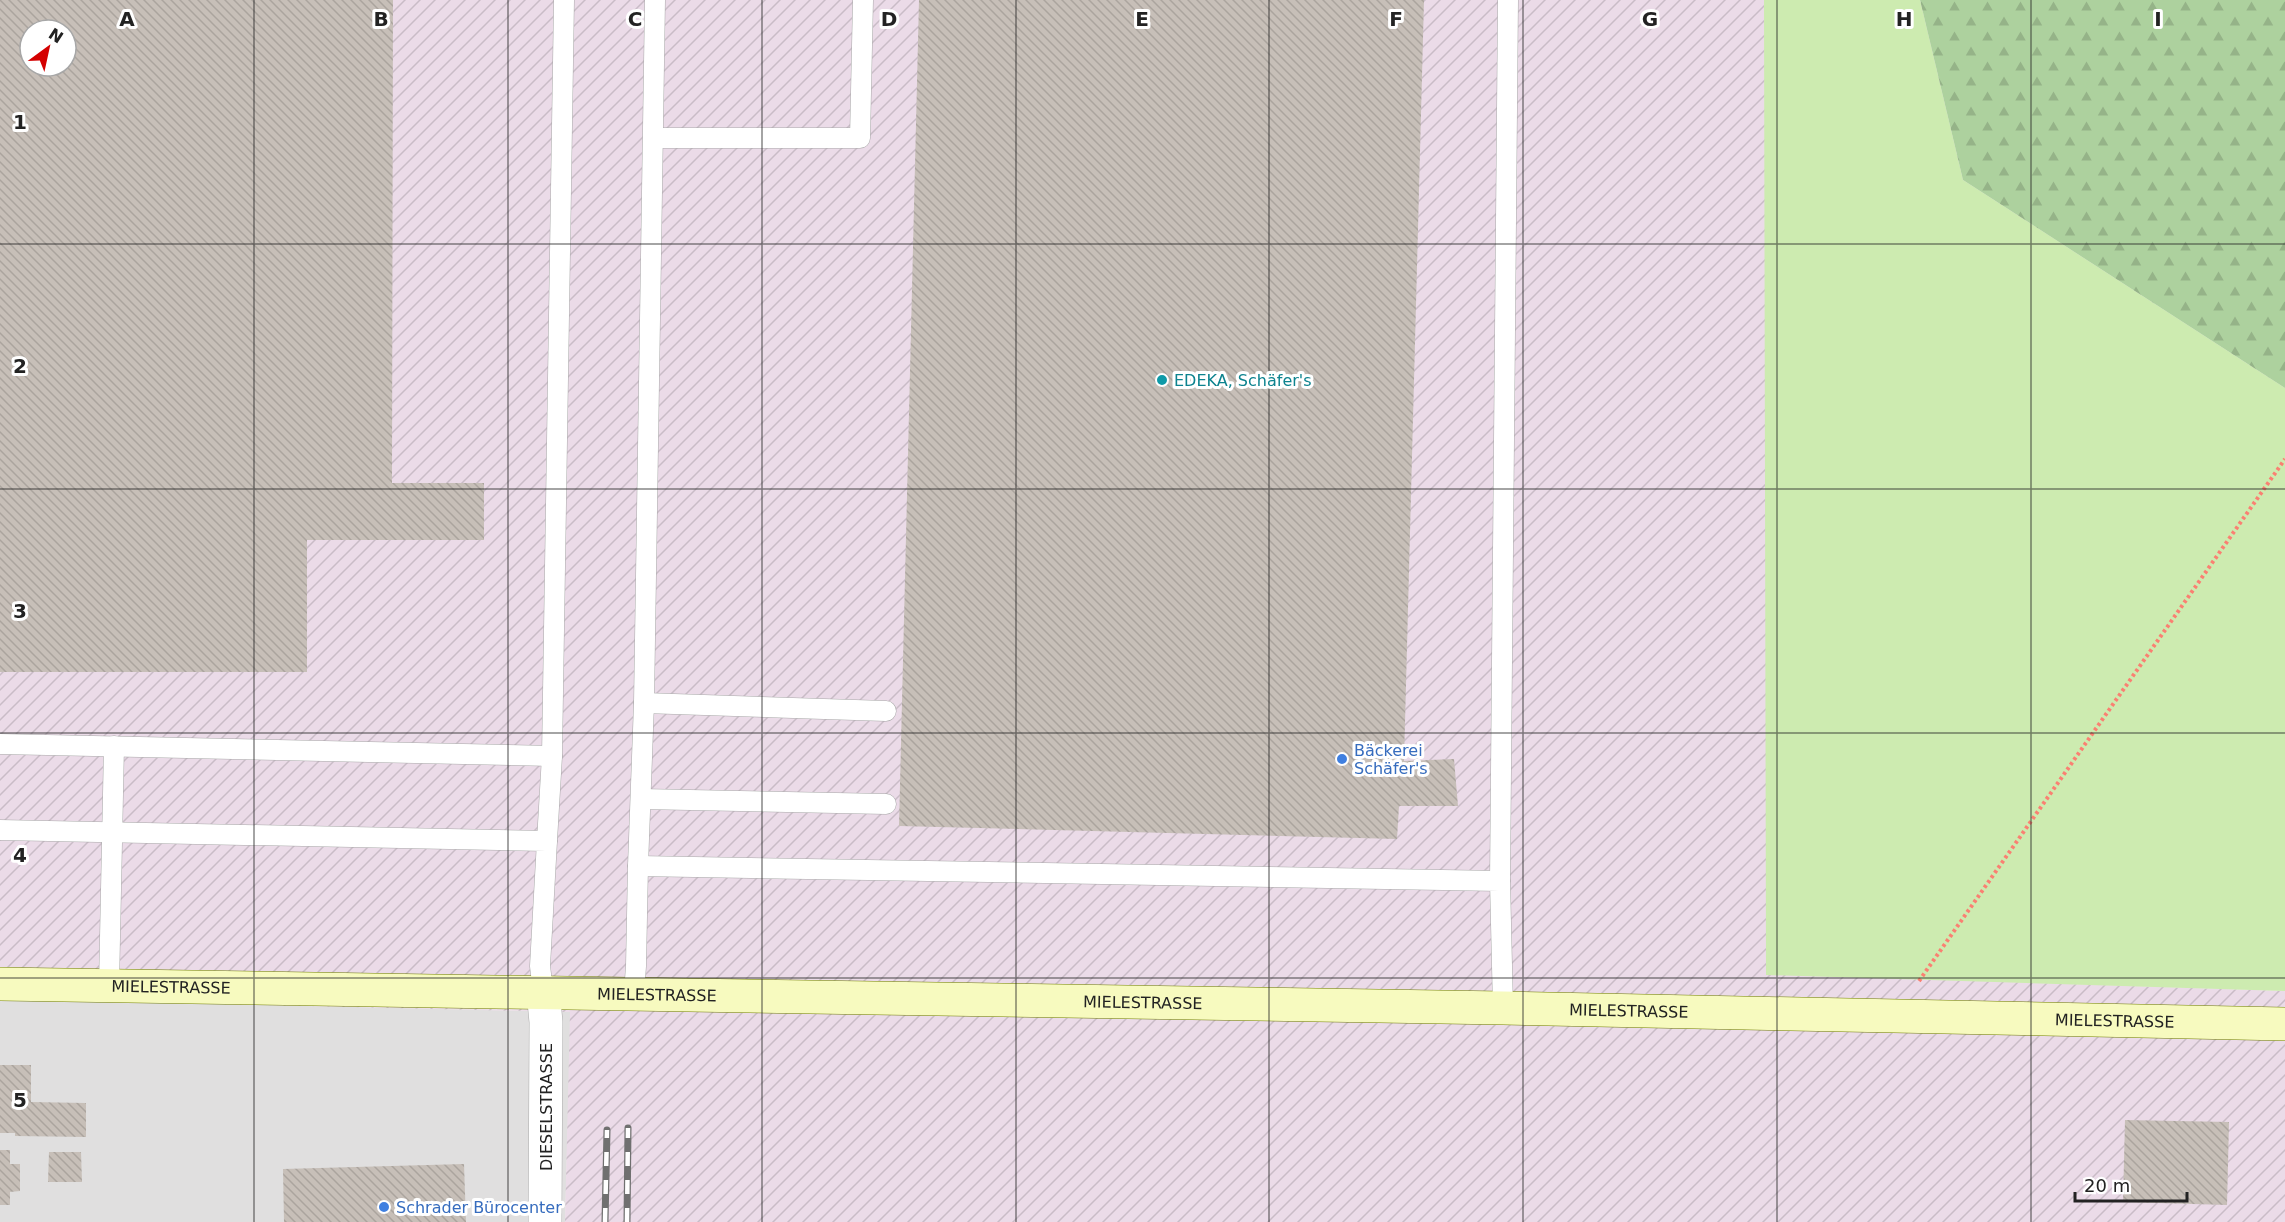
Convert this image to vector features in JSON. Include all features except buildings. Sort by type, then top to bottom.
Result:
[{"type":"street","name":"MIELESTRASSE","points":[[0,984],[543,991],[2285,1024]]},
{"type":"street","name":"DIESELSTRASSE","points":[[543,991],[546,1022],[545,1222]]},
{"type":"lane","points":[[543,991],[540,966],[552,756],[564,0]]},
{"type":"lane","points":[[634,993],[644,703],[655,0]]},
{"type":"lane","points":[[654,138],[860,138],[863,0]]},
{"type":"lane","points":[[1503,1008],[1500,881],[1508,0]]},
{"type":"lane","points":[[644,703],[886,711]]},
{"type":"lane","points":[[0,744],[552,756]]},
{"type":"lane","points":[[109,986],[114,746]]},
{"type":"lane","points":[[641,799],[886,804]]},
{"type":"lane","points":[[0,830],[547,841]]},
{"type":"lane","points":[[638,866],[1500,881]]},
{"type":"path","points":[[1894,1015],[2285,459]]},
{"type":"shaded area","points":[[0,0],[1766,0],[1766,974],[2285,991],[2285,1222],[565,1222],[570,1012],[0,999]]},
{"type":"shaded area","points":[[0,999],[571,1012],[565,1222],[0,1222]]},
{"type":"green space","points":[[1764,0],[1920,0],[1963,180],[2285,388],[2285,991],[1766,975]]},
{"type":"green space","points":[[1920,0],[2285,0],[2285,388],[1963,180]]},
{"type":"railway","points":[[627,1222],[628,1128]]},
{"type":"railway","points":[[605,1222],[607,1130]]},
{"type":"place","name":"EDEKA, Schäfer's","points":[[1162,380]]},
{"type":"place","name":"Bäckerei Schäfer's","points":[[1342,759]]},
{"type":"place","name":"Schrader Bürocenter","points":[[384,1207]]}]
